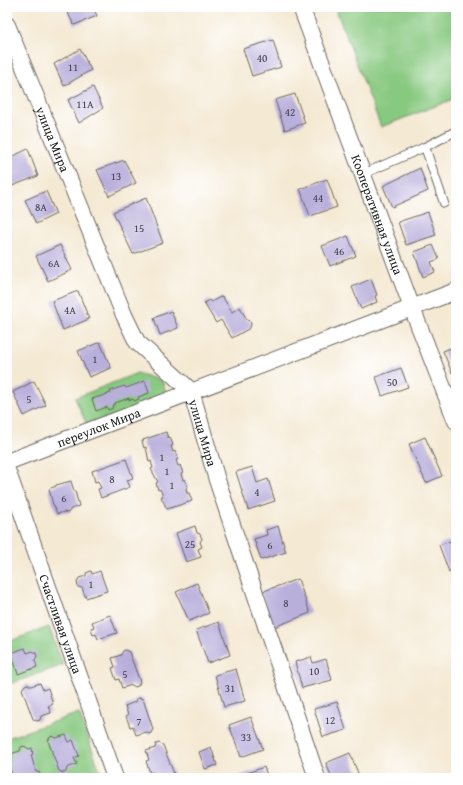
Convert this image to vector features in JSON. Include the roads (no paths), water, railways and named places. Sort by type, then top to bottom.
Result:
[{"type":"street","name":"Кооперативная улица","points":[[301,7],[412,308],[456,421]]},
{"type":"street","name":"улица Мира","points":[[7,24],[124,314],[137,342],[191,391],[217,480],[317,778]]},
{"type":"street","name":"переулок Мира","points":[[7,462],[456,291]]},
{"type":"street","name":"Счастливая улица","points":[[7,470],[115,778]]},
{"type":"lane","points":[[363,174],[425,147],[456,131]]},
{"type":"lane","points":[[425,147],[444,203]]}]
